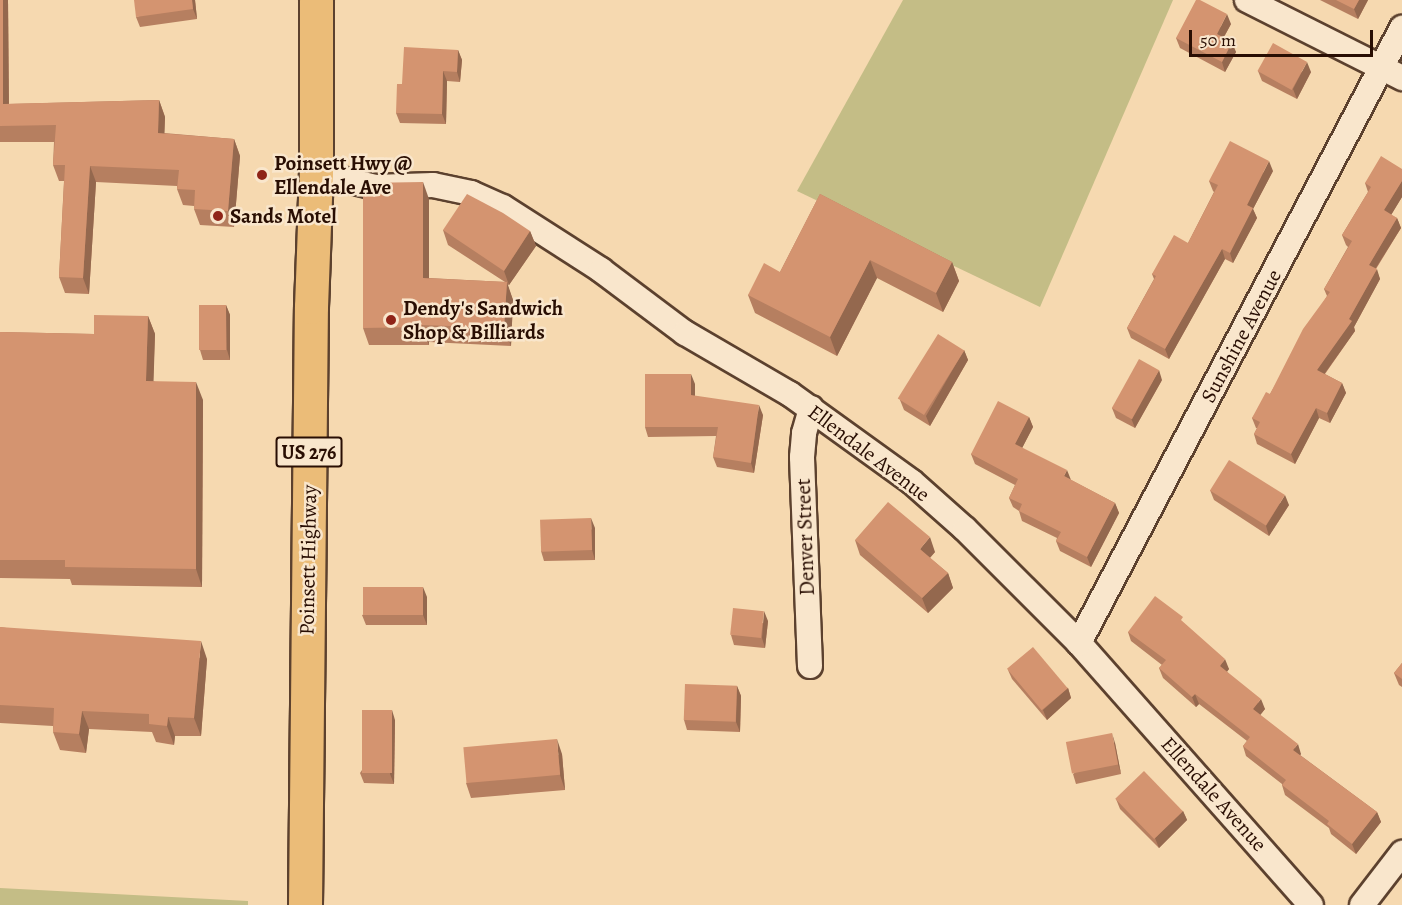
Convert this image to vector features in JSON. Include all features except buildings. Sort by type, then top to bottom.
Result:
[{"type":"highway","name":"Poinsett Highway","points":[[305,905],[311,307],[316,173],[316,0]]},
{"type":"street","points":[[1247,0],[1392,73]]},
{"type":"street","name":"Sunshine Avenue","points":[[1079,643],[1392,73],[1402,28]]},
{"type":"street","name":"Ellendale Avenue","points":[[316,173],[375,187],[433,185],[471,193],[503,207],[601,270],[685,333],[811,408],[912,482],[965,529],[1079,643],[1311,905]]},
{"type":"street","name":"Denver Street","points":[[810,666],[802,458],[804,433],[811,408]]},
{"type":"street","points":[[1362,905],[1402,853]]},
{"type":"shaded area","points":[[903,0],[1173,0],[1040,307],[797,191]]},
{"type":"shaded area","points":[[0,888],[248,901],[248,905],[0,905]]},
{"type":"place","name":"Poinsett Hwy @ Ellendale Ave","points":[[262,175]]},
{"type":"place","name":"Sands Motel","points":[[218,216]]},
{"type":"place","name":"Dendy's Sandwich Shop & Billiards","points":[[391,320]]}]
